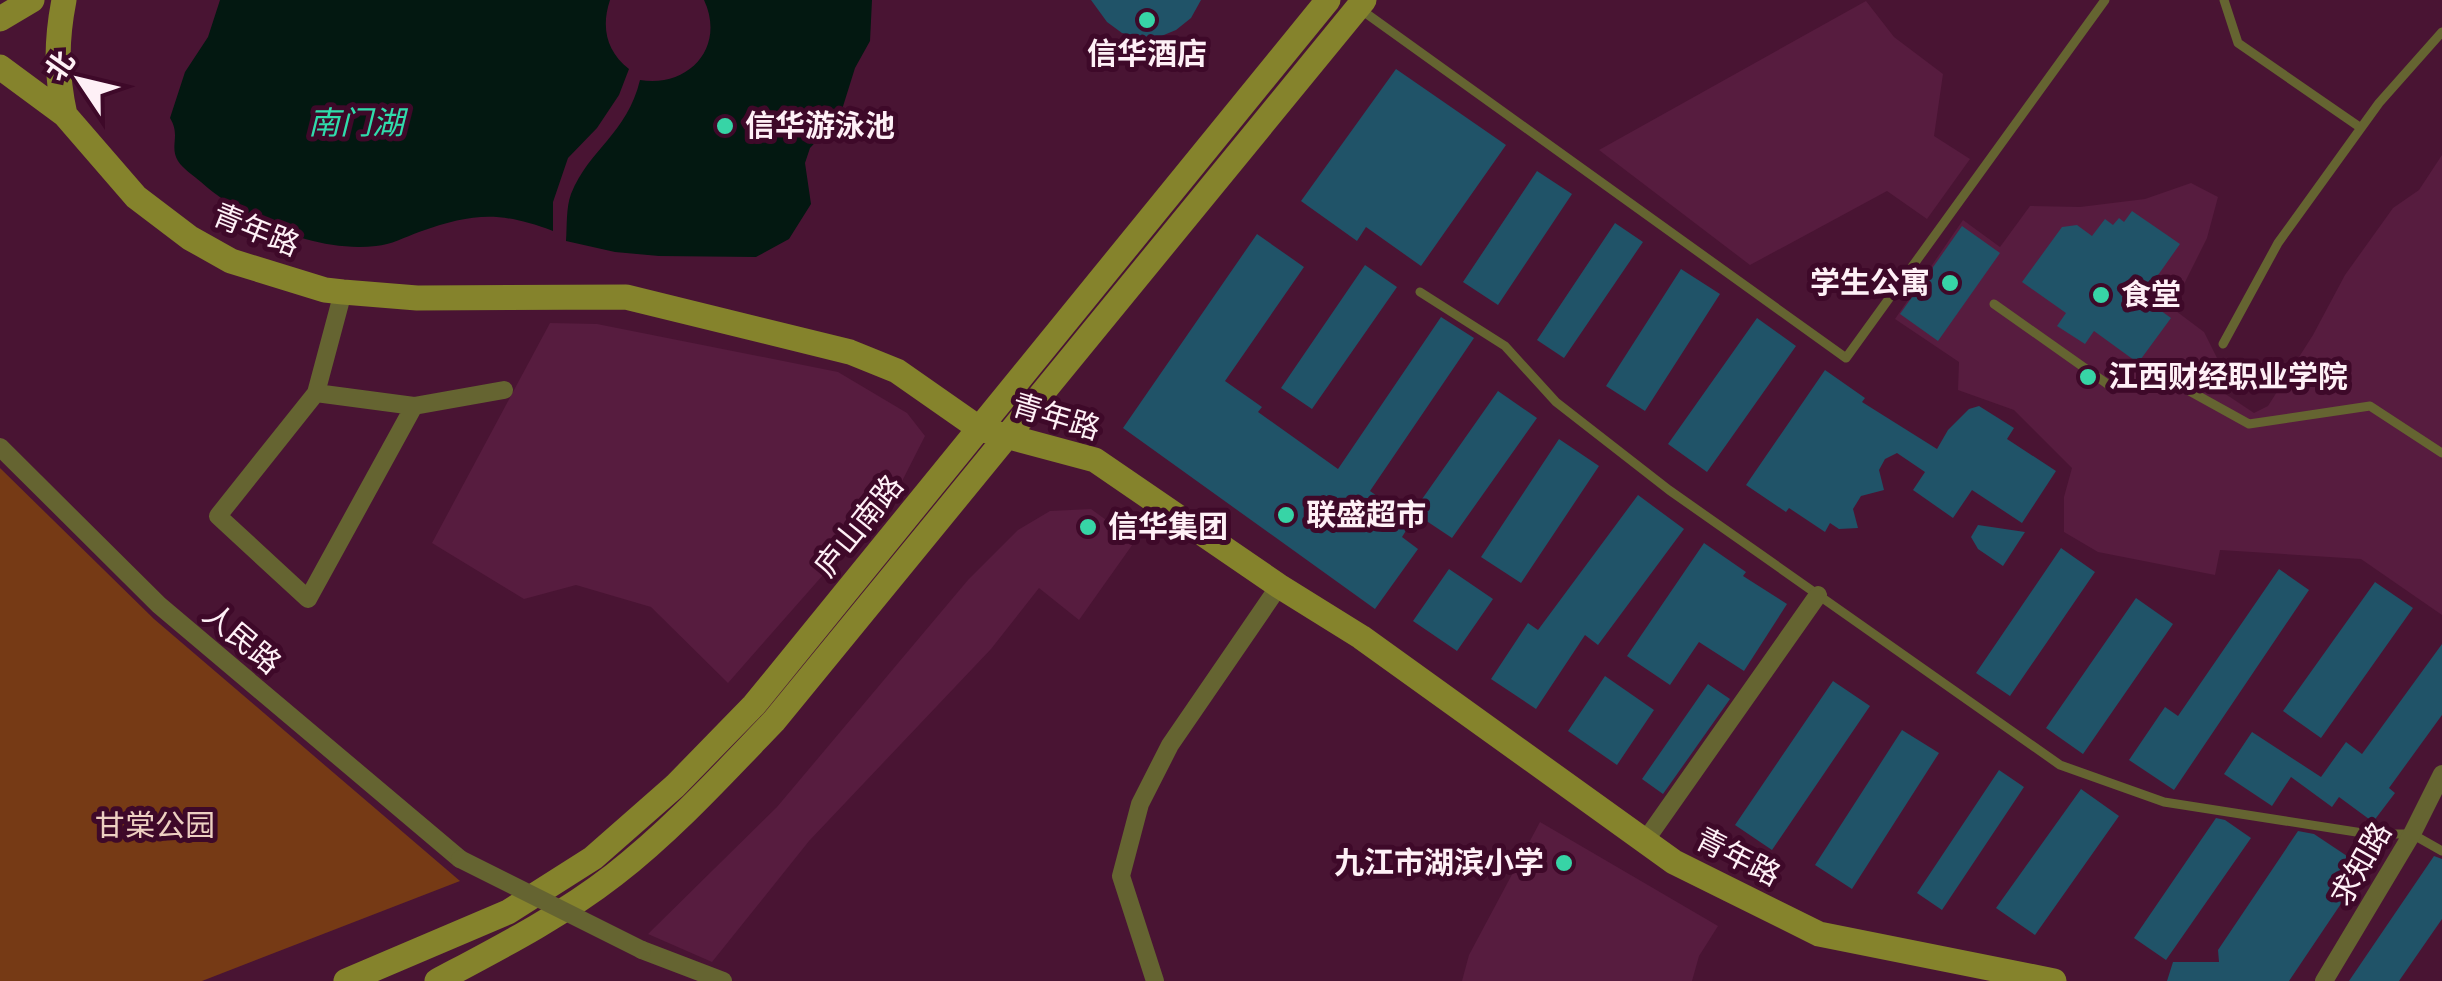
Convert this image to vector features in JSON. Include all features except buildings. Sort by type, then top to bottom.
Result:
[{"type":"main road","points":[[0,20],[32,0]]},
{"type":"main road","points":[[64,0],[57,36],[56,76],[65,115]]},
{"type":"main road","name":"庐山南路","points":[[346,981],[508,912],[592,858],[648,810],[754,705],[1328,0]]},
{"type":"main road","name":"庐山南路","points":[[437,981],[525,934],[614,875],[691,806],[774,721],[1361,4]]},
{"type":"main road","name":"青年路","points":[[0,67],[65,115],[136,198],[190,238],[231,261],[343,292],[417,298],[626,297],[850,352],[897,371],[980,429],[1095,460],[1278,586],[1360,637],[1674,862],[1819,934],[2054,981]]},
{"type":"street","points":[[343,292],[316,393],[218,516],[308,599],[414,406]]},
{"type":"street","points":[[316,393],[414,406],[504,390]]},
{"type":"street","name":"人民路","points":[[0,447],[159,605],[460,859],[642,950],[722,981]]},
{"type":"street","points":[[1156,981],[1121,876],[1140,804],[1170,745],[1278,586]]},
{"type":"street","points":[[1645,841],[1818,595]]},
{"type":"street","name":"求知路","points":[[2324,981],[2412,834],[2442,774]]},
{"type":"lane","points":[[1361,4],[1846,358],[2105,0]]},
{"type":"lane","points":[[2224,0],[2238,43],[2361,128]]},
{"type":"lane","points":[[2224,344],[2278,242],[2361,128],[2442,32]]},
{"type":"lane","points":[[1420,292],[1505,346],[1556,402],[1669,490],[2060,766],[2164,802],[2369,834],[2412,834],[2442,851]]},
{"type":"lane","points":[[1994,304],[2113,388],[2175,383],[2249,424],[2370,406],[2442,453]]},
{"type":"shaded area","points":[[1866,1],[1894,37],[1943,74],[1934,136],[1970,159],[1927,219],[1887,191],[1750,265],[1599,150]]},
{"type":"shaded area","name":"江西财经职业学院","points":[[2442,155],[2442,615],[2361,559],[2220,550],[2215,575],[2098,552],[2064,532],[2064,497],[2072,468],[2014,410],[1958,390],[1959,362],[1895,319],[1963,220],[2000,247],[2030,206],[2080,207],[2145,199],[2191,183],[2218,197],[2207,238],[2172,308],[2204,332],[2217,358],[2218,389],[2254,413],[2268,406],[2345,275],[2393,208],[2419,190]]},
{"type":"shaded area","points":[[550,323],[597,324],[838,372],[907,413],[925,436],[897,491],[728,683],[651,607],[576,585],[524,599],[432,543]]},
{"type":"shaded area","points":[[1091,509],[1135,541],[1079,620],[1039,588],[991,649],[809,841],[712,962],[648,934],[777,807],[968,580],[1018,530],[1050,511]]},
{"type":"shaded area","name":"九江市湖滨小学","points":[[1540,822],[1718,926],[1699,956],[1692,981],[1462,981],[1469,955]]},
{"type":"green space","name":"甘棠公园","points":[[0,468],[154,619],[460,881],[202,981],[0,981]]},
{"type":"water","name":"南门湖","points":[[220,0],[610,0],[608,38],[615,54],[629,69],[619,95],[597,128],[568,158],[553,202],[553,231],[517,220],[486,217],[438,226],[382,245],[329,244],[282,231],[238,209],[178,161],[170,118],[185,72],[208,37]]},
{"type":"water","name":"信华游泳池","points":[[704,0],[872,0],[870,41],[855,68],[840,116],[810,148],[805,163],[811,204],[789,239],[756,257],[659,256],[615,252],[566,241],[571,194],[626,114],[640,80],[674,77],[699,61],[710,33]]},
{"type":"place","name":"信华酒店","points":[[1147,20]]},
{"type":"place","name":"信华游泳池","points":[[725,126]]},
{"type":"place","name":"学生公寓","points":[[1950,283]]},
{"type":"place","name":"食堂","points":[[2101,295]]},
{"type":"place","name":"江西财经职业学院","points":[[2088,377]]},
{"type":"place","name":"联盛超市","points":[[1286,515]]},
{"type":"place","name":"信华集团","points":[[1088,527]]},
{"type":"place","name":"九江市湖滨小学","points":[[1564,863]]}]
